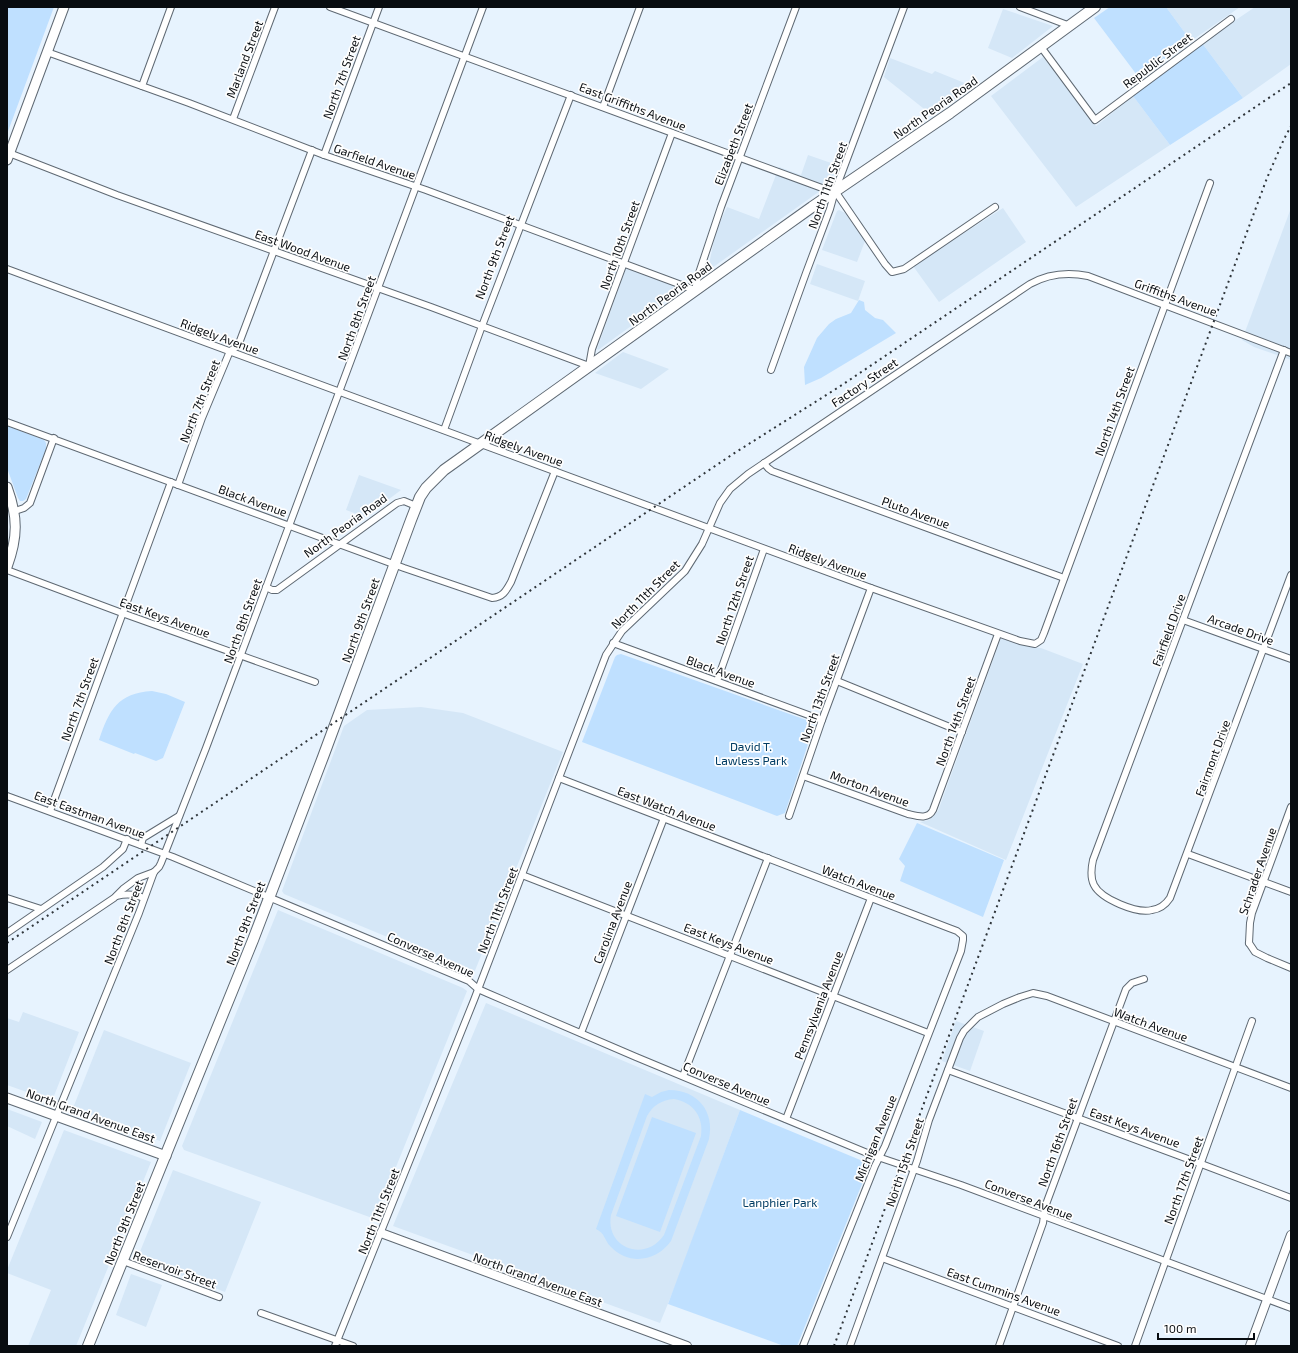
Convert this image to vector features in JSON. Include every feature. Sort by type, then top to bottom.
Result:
[{"type":"main road","points":[[8,157],[64,7]]},
{"type":"main road","name":"North Peoria Road","points":[[416,506],[426,488],[435,478],[481,444],[835,191],[947,115],[1095,7]]},
{"type":"main road","points":[[7,486],[15,512],[16,523],[12,553],[7,567]]},
{"type":"main road","name":"North 9th Street","points":[[88,1346],[270,897],[416,506]]},
{"type":"main road","name":"North Grand Avenue East","points":[[7,1098],[166,1156]]},
{"type":"street","points":[[142,86],[172,7]]},
{"type":"street","name":"Marland Street","points":[[233,119],[275,7]]},
{"type":"street","name":"East Griffiths Avenue","points":[[330,7],[822,188],[835,191]]},
{"type":"street","name":"North 7th Street","points":[[324,154],[379,7]]},
{"type":"street","name":"North 8th Street","points":[[7,1237],[154,872],[159,867],[165,854],[483,7]]},
{"type":"street","points":[[603,107],[640,7]]},
{"type":"street","name":"Elizabeth Street","points":[[695,290],[699,272],[719,214],[796,7]]},
{"type":"street","name":"North 11th Street","points":[[771,370],[830,209],[835,191],[904,7]]},
{"type":"street","points":[[1020,7],[1070,26]]},
{"type":"street","name":"Republic Street","points":[[1041,47],[1095,120],[1231,18]]},
{"type":"street","name":"Garfield Avenue","points":[[47,52],[233,119],[312,150],[695,290]]},
{"type":"street","name":"North 9th Street","points":[[444,430],[520,225],[571,95]]},
{"type":"street","name":"North 10th Street","points":[[589,366],[592,349],[672,133]]},
{"type":"street","name":"North 7th Street","points":[[178,485],[202,418],[230,351],[238,346],[312,150]]},
{"type":"street","name":"East Wood Avenue","points":[[8,157],[378,288],[589,366]]},
{"type":"street","name":"North 14th Street","points":[[1035,644],[1041,640],[1044,633],[1210,183]]},
{"type":"street","points":[[835,191],[884,264],[892,272],[904,269],[995,207]]},
{"type":"street","name":"Ridgely Avenue","points":[[7,269],[764,549],[998,634],[1028,644],[1035,644]]},
{"type":"street","name":"Griffiths Avenue","points":[[1052,275],[1072,274],[1088,276],[1291,353]]},
{"type":"street","name":"Factory Street","points":[[708,528],[720,503],[730,489],[741,479],[1030,284],[1052,275]]},
{"type":"street","name":"Fairfield Drive","points":[[1122,904],[1111,900],[1095,886],[1091,877],[1092,866],[1284,350]]},
{"type":"street","name":"Black Avenue","points":[[7,422],[394,564],[492,598],[497,598],[504,593],[511,582],[555,471]]},
{"type":"street","points":[[15,512],[24,508],[30,503],[54,438]]},
{"type":"street","name":"Pluto Avenue","points":[[764,463],[772,471],[1064,578]]},
{"type":"street","name":"North 7th Street","points":[[50,811],[171,482]]},
{"type":"street","name":"North Peoria Road","points":[[266,587],[272,590],[277,590],[398,504],[404,501],[416,506]]},
{"type":"street","name":"North 11th Street","points":[[336,1343],[478,989],[604,661],[613,643],[622,631],[685,571],[699,550],[708,528]]},
{"type":"street","name":"North 12th Street","points":[[717,681],[764,549]]},
{"type":"street","name":"East Keys Avenue","points":[[7,570],[240,656],[316,682]]},
{"type":"street","name":"Fairmont Drive","points":[[1122,904],[1145,911],[1152,910],[1165,904],[1173,892],[1291,575]]},
{"type":"street","name":"North 13th Street","points":[[789,816],[806,763],[871,588]]},
{"type":"street","name":"Arcade Drive","points":[[1183,620],[1291,659]]},
{"type":"street","name":"North 14th Street","points":[[929,815],[933,810],[998,634]]},
{"type":"street","name":"Black Avenue","points":[[613,643],[822,720]]},
{"type":"street","points":[[837,681],[962,732]]},
{"type":"street","name":"Morton Avenue","points":[[803,776],[912,815],[929,815]]},
{"type":"street","name":"East Watch Avenue","points":[[559,778],[768,858]]},
{"type":"street","name":"East Eastman Avenue","points":[[7,796],[165,854]]},
{"type":"street","name":"Schrader Avenue","points":[[1291,807],[1250,923],[1245,945],[1255,952],[1291,968]]},
{"type":"street","points":[[141,844],[144,838],[179,816]]},
{"type":"street","name":"Carolina Avenue","points":[[581,1033],[664,818]]},
{"type":"street","points":[[7,933],[103,867],[121,851],[127,839]]},
{"type":"street","name":"Converse Avenue","points":[[165,854],[469,981],[478,989],[581,1033],[880,1157],[1291,1308]]},
{"type":"street","points":[[1188,854],[1291,892]]},
{"type":"street","points":[[683,1076],[768,858]]},
{"type":"street","name":"Watch Avenue","points":[[768,858],[953,930],[963,936]]},
{"type":"street","points":[[114,898],[123,888],[138,878],[154,872]]},
{"type":"street","name":"East Keys Avenue","points":[[522,875],[928,1033]]},
{"type":"street","points":[[7,970],[114,898],[124,894],[133,894],[144,898]]},
{"type":"street","points":[[7,898],[41,910]]},
{"type":"street","name":"Pennsylvania Avenue","points":[[786,1119],[871,898]]},
{"type":"street","name":"Michigan Avenue","points":[[803,1346],[885,1146],[960,951],[963,936]]},
{"type":"street","name":"North 16th Street","points":[[999,1346],[1043,1223],[1044,1207],[1126,989],[1132,983],[1144,979]]},
{"type":"street","name":"Watch Avenue","points":[[1003,1004],[1020,997],[1035,994],[1047,996],[1291,1088]]},
{"type":"street","name":"North 15th Street","points":[[850,1346],[914,1169],[929,1120],[960,1038],[964,1031],[978,1017],[1003,1004]]},
{"type":"street","name":"North 17th Street","points":[[1135,1346],[1200,1163],[1237,1067],[1252,1021]]},
{"type":"street","name":"East Keys Avenue","points":[[948,1070],[1291,1198]]},
{"type":"street","name":"North Grand Avenue East","points":[[381,1233],[687,1346]]},
{"type":"street","points":[[1250,1346],[1291,1235]]},
{"type":"street","name":"East Cummins Avenue","points":[[882,1258],[1118,1346]]},
{"type":"street","name":"Reservoir Street","points":[[123,1261],[219,1297]]},
{"type":"street","points":[[261,1313],[336,1343],[353,1346]]},
{"type":"shaded area","points":[[1166,7],[1240,7],[1191,41]]},
{"type":"shaded area","points":[[1255,7],[1291,7],[1291,64],[1243,98],[1202,43]]},
{"type":"shaded area","points":[[1003,9],[1053,26],[1012,58],[988,48]]},
{"type":"shaded area","points":[[1043,57],[1096,126],[1133,96],[1170,145],[1076,207],[991,96]]},
{"type":"shaded area","points":[[890,58],[932,74],[935,71],[972,86],[933,116],[884,77]]},
{"type":"shaded area","points":[[808,155],[837,165],[830,185],[709,270],[716,231],[727,207],[759,219],[779,167],[801,175]]},
{"type":"shaded area","points":[[1003,208],[1026,242],[939,302],[913,266]]},
{"type":"shaded area","points":[[1291,208],[1291,360],[1254,347],[1242,340]]},
{"type":"shaded area","points":[[839,210],[845,213],[865,241],[857,262],[822,250],[837,211]]},
{"type":"shaded area","points":[[817,264],[865,281],[858,301],[810,284]]},
{"type":"shaded area","points":[[626,268],[682,289],[598,350],[597,349]]},
{"type":"shaded area","points":[[623,352],[669,369],[641,389],[595,373]]},
{"type":"shaded area","points":[[359,475],[401,490],[365,517],[346,510]]},
{"type":"shaded area","points":[[1001,638],[1041,648],[1083,664],[1006,860],[920,822],[929,820],[938,811]]},
{"type":"shaded area","points":[[421,707],[463,713],[563,752],[474,973],[284,894],[282,891],[344,726],[367,710]]},
{"type":"shaded area","points":[[278,910],[467,991],[375,1219],[184,1150],[182,1146]]},
{"type":"shaded area","points":[[486,1003],[740,1110],[678,1279],[660,1323],[393,1226]]},
{"type":"shaded area","points":[[23,1012],[79,1032],[52,1101],[7,1085],[7,1018],[19,1022]]},
{"type":"shaded area","points":[[956,1021],[984,1031],[970,1071],[942,1061]]},
{"type":"shaded area","points":[[104,1030],[191,1063],[160,1141],[73,1108]]},
{"type":"shaded area","points":[[7,1109],[42,1122],[35,1139],[7,1126]]},
{"type":"shaded area","points":[[64,1130],[151,1162],[76,1346],[28,1346],[51,1290],[7,1273],[7,1270]]},
{"type":"shaded area","points":[[173,1170],[261,1202],[225,1292],[137,1259]]},
{"type":"shaded area","points":[[131,1274],[162,1285],[146,1327],[116,1315]]},
{"type":"green space","points":[[7,7],[54,7],[7,134]]},
{"type":"green space","points":[[1110,7],[1166,7],[1191,41],[1140,79],[1094,18]]},
{"type":"green space","points":[[1202,43],[1243,98],[1170,145],[1133,96]]},
{"type":"green space","points":[[859,300],[864,302],[865,310],[875,318],[883,320],[896,333],[821,378],[805,385],[804,367],[817,338],[829,324],[836,319],[851,313]]},
{"type":"green space","points":[[7,426],[44,440],[46,443],[46,449],[26,499],[23,501],[20,501],[18,498],[7,468]]},
{"type":"green space","name":"David T. Lawless Park","points":[[621,654],[815,723],[785,813],[777,816],[582,742],[615,657]]},
{"type":"green space","points":[[152,691],[166,694],[185,702],[163,758],[156,761],[99,740],[107,720],[116,705],[131,695],[140,692]]},
{"type":"green space","points":[[917,823],[1004,860],[983,917],[900,881],[905,866],[899,859]]},
{"type":"green space","points":[[669,1090],[679,1091],[696,1098],[707,1112],[710,1129],[709,1139],[671,1241],[665,1248],[651,1257],[634,1259],[618,1253],[596,1229],[645,1094],[652,1097]],"holes":[[[674,1099],[692,1107],[699,1117],[701,1123],[701,1136],[664,1235],[656,1244],[647,1248],[637,1250],[628,1248],[620,1243],[614,1236],[611,1226],[611,1215],[647,1116],[655,1106],[662,1102]]]},
{"type":"green space","name":"Lanphier Park","points":[[740,1110],[870,1164],[797,1346],[784,1346],[668,1304]]},
{"type":"green space","points":[[652,1117],[696,1133],[660,1232],[616,1216]]},
{"type":"railway","points":[[7,943],[733,454],[839,387],[1291,83]]},
{"type":"railway","points":[[834,1346],[1267,178],[1291,126]]}]
